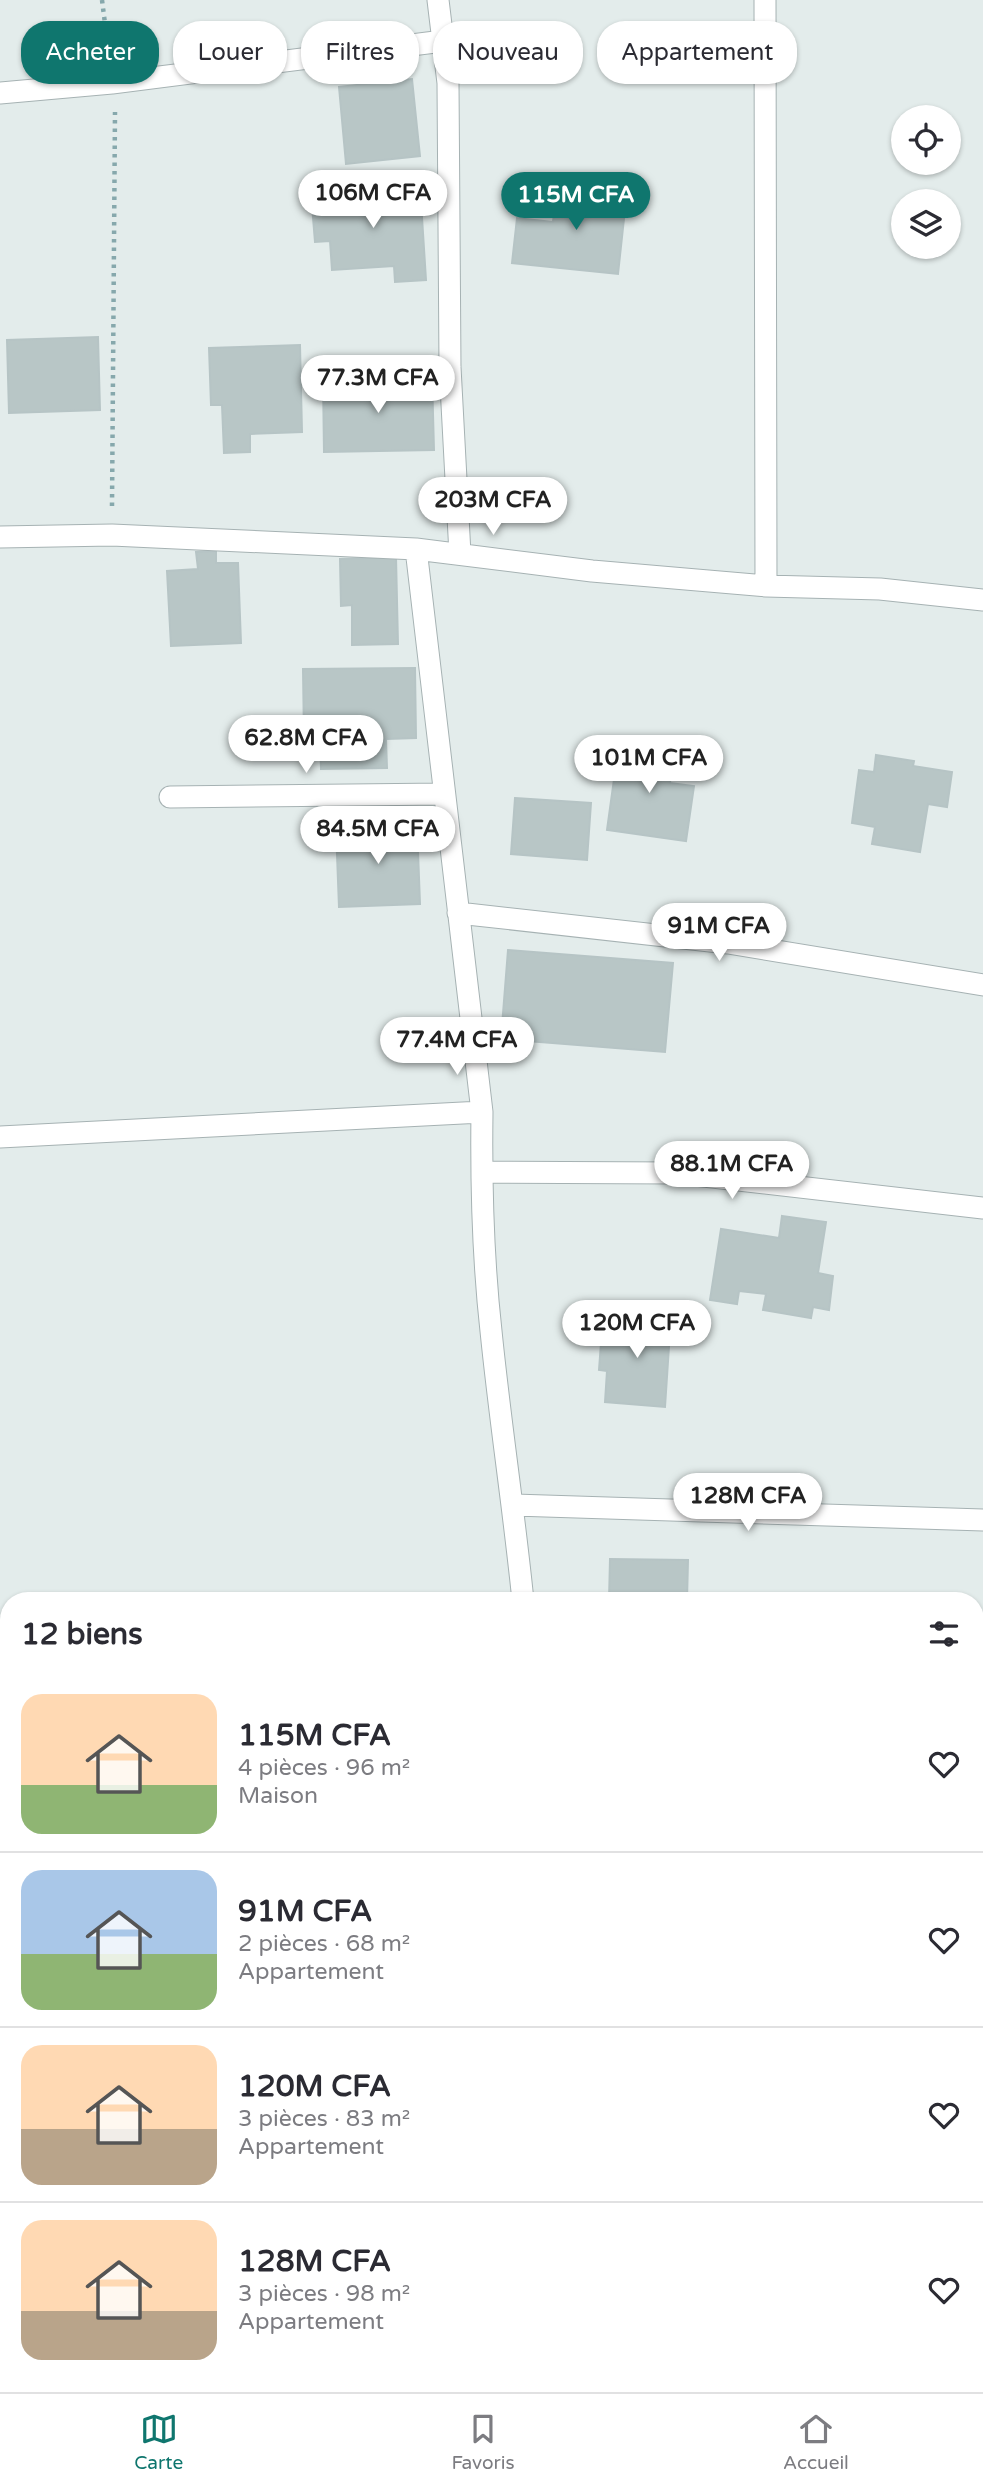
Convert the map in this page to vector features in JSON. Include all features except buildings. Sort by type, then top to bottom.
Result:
[{"type":"street","points":[[438,0],[441,21]]},
{"type":"street","points":[[765,0],[766,586]]},
{"type":"street","points":[[159,77],[433,42]]},
{"type":"street","points":[[0,93],[101,84]]},
{"type":"street","points":[[448,84],[450,367],[460,554]]},
{"type":"street","points":[[0,537],[112,535],[416,549],[592,571],[766,586],[880,589],[983,600]]},
{"type":"street","points":[[416,549],[482,1112],[482,1172],[491,1329],[514,1505],[522,1592]]},
{"type":"street","points":[[170,797],[444,794]]},
{"type":"street","points":[[458,914],[728,943],[983,985]]},
{"type":"street","points":[[0,1137],[482,1112]]},
{"type":"street","points":[[482,1172],[677,1173],[983,1208]]},
{"type":"street","points":[[514,1505],[983,1520]]},
{"type":"path","points":[[102,0],[105,21]]},
{"type":"path","points":[[112,84],[115,108],[112,535]]}]
